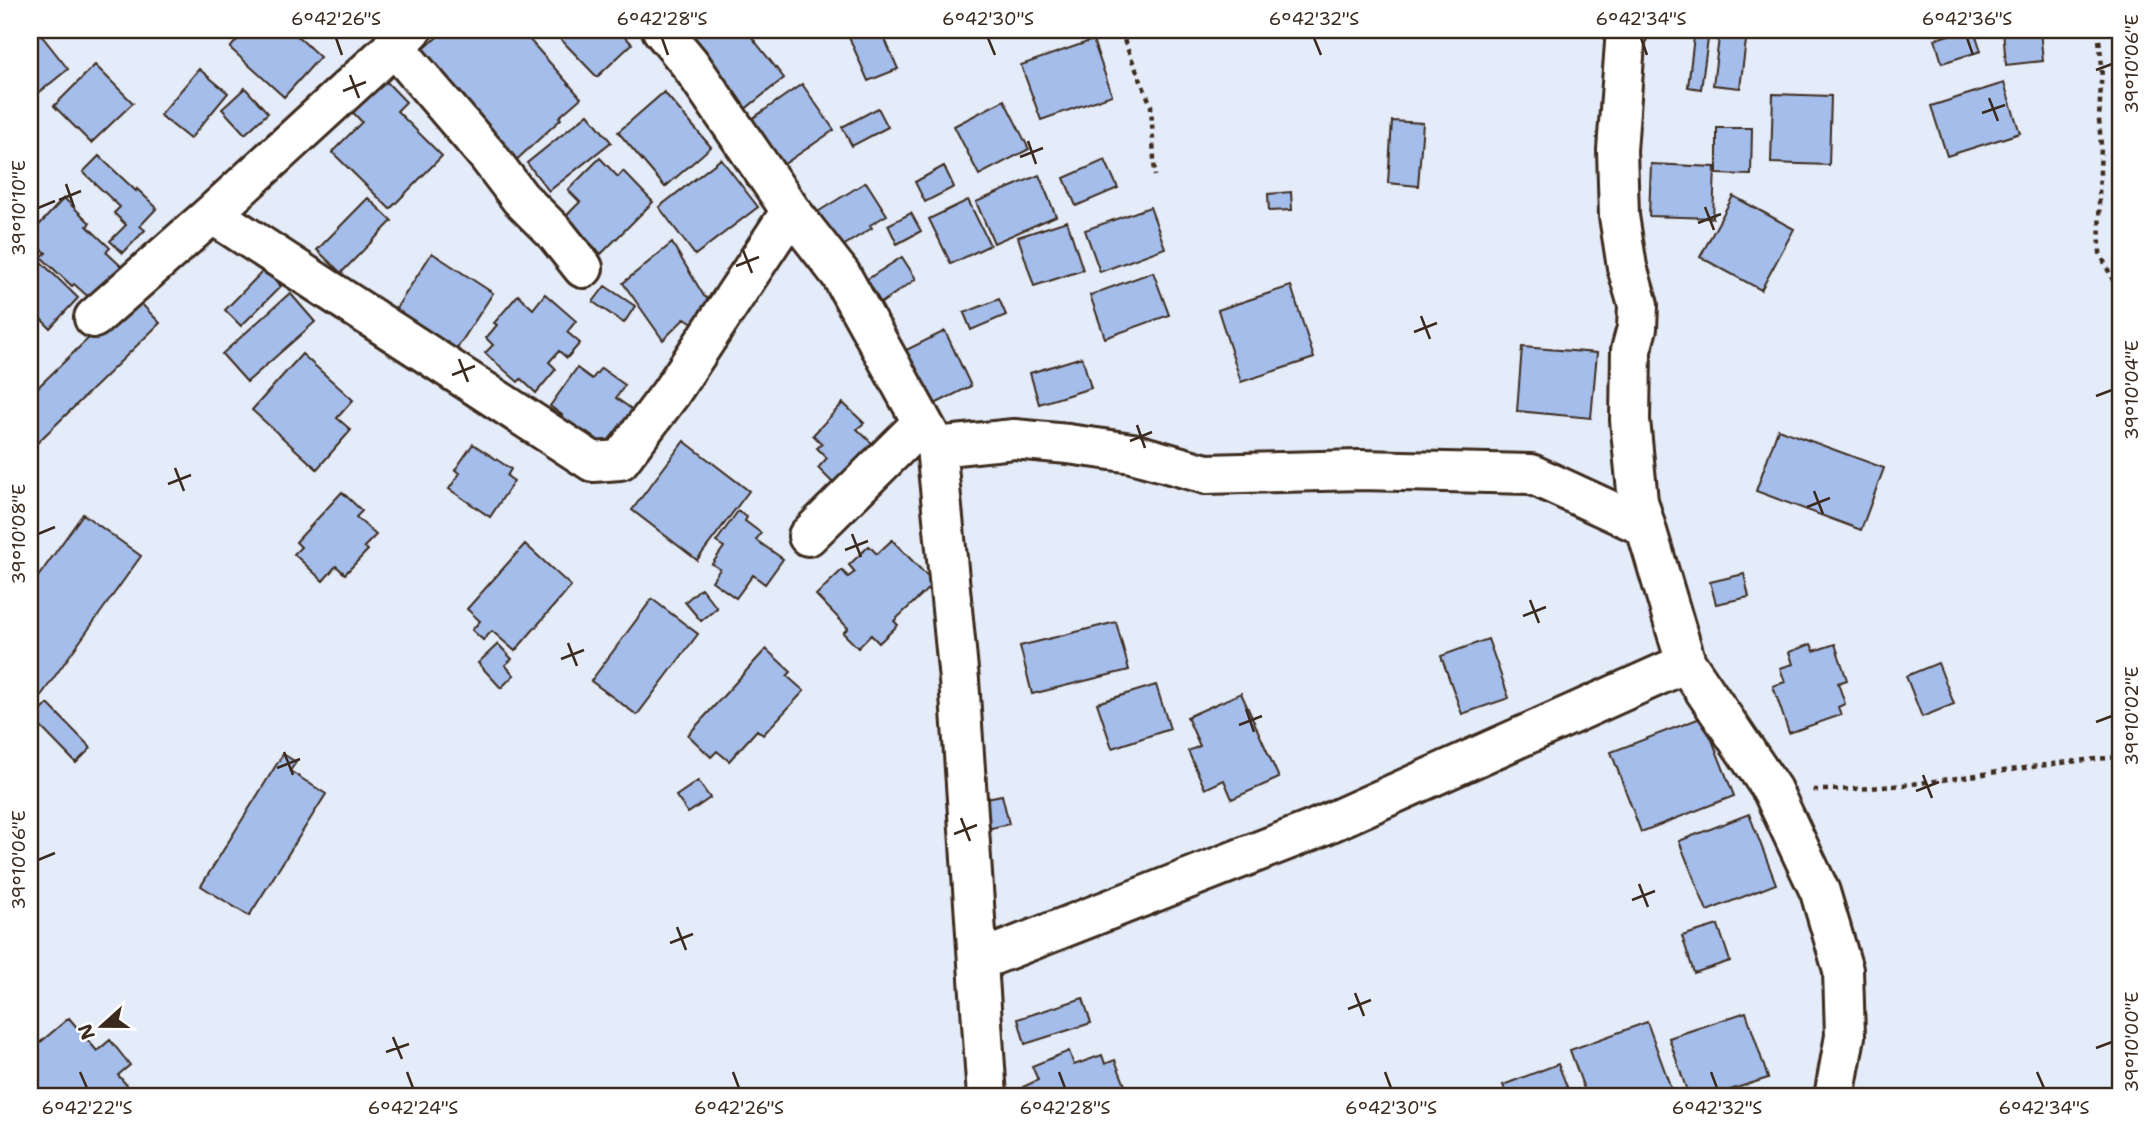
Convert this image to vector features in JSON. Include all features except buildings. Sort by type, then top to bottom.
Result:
[{"type":"street","points":[[662,30],[690,64],[791,211],[841,275],[929,435],[959,680],[987,1097]]},
{"type":"street","points":[[1626,30],[1618,150],[1619,216],[1626,267],[1638,305],[1637,328],[1630,350],[1630,420],[1638,500],[1686,663],[1772,790],[1820,892],[1843,970],[1845,1036],[1834,1097]]},
{"type":"street","points":[[94,318],[212,214],[402,38],[520,198],[556,234],[583,268]]},
{"type":"street","points":[[212,214],[593,462],[620,460],[670,394],[791,211]]},
{"type":"street","points":[[808,536],[929,435],[1014,439],[1132,453],[1206,474],[1360,470],[1531,474],[1644,526]]},
{"type":"street","points":[[978,961],[1312,830],[1686,663]]},
{"type":"path","points":[[1123,30],[1125,43],[1151,105],[1154,176]]},
{"type":"path","points":[[2098,30],[2102,66],[2099,119],[2100,253],[2121,297]]},
{"type":"path","points":[[1772,790],[1838,791],[2069,761],[2121,757]]}]
